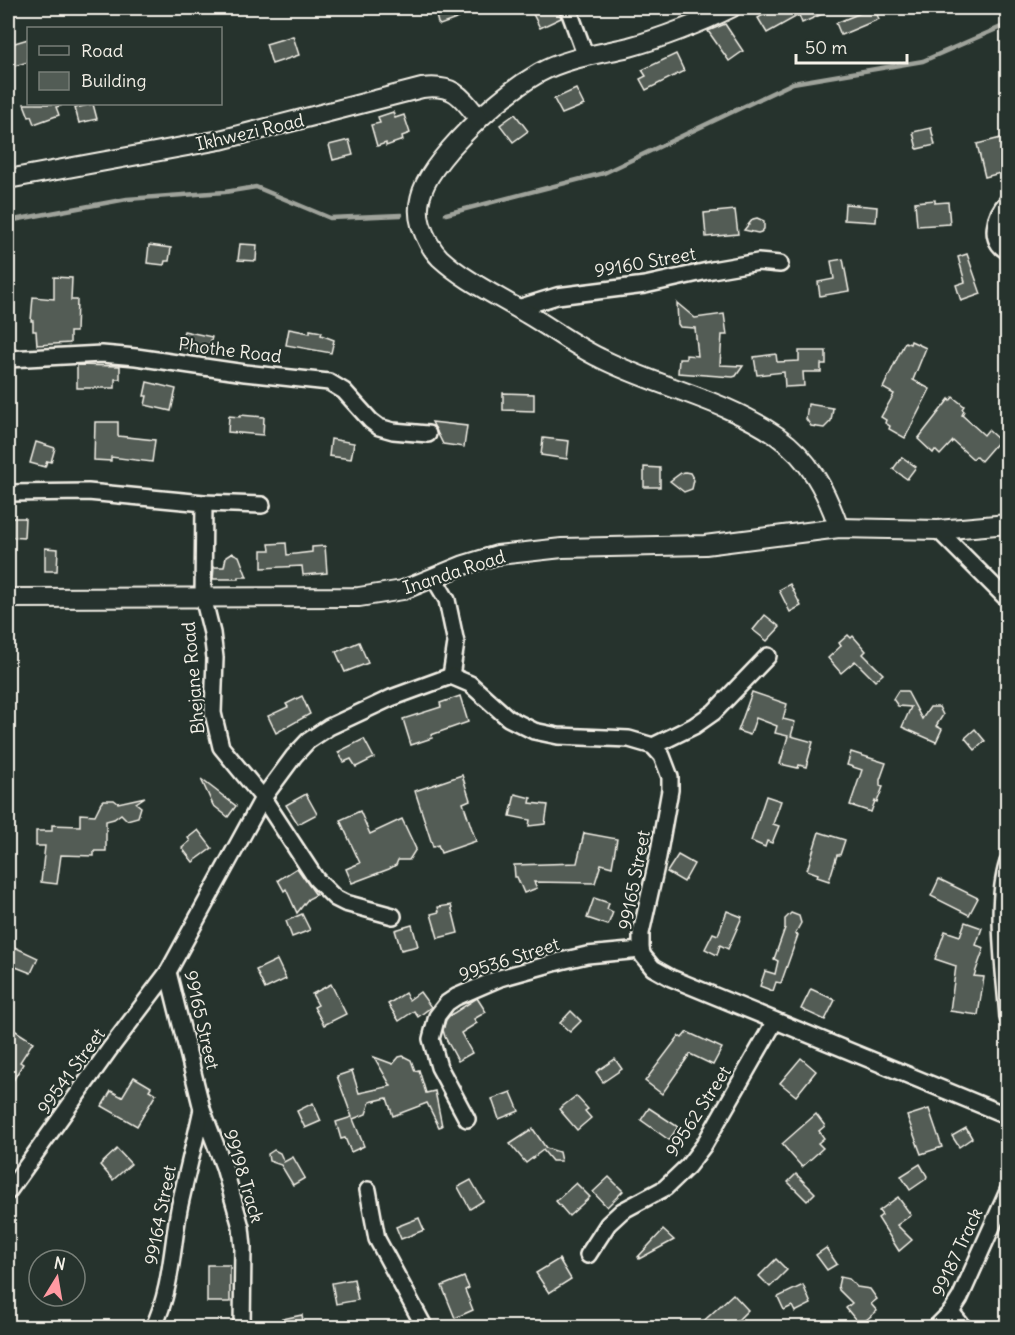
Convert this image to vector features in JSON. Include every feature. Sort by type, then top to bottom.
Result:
[{"type":"street","points":[[568,8],[586,57]]},
{"type":"street","points":[[730,8],[715,16],[633,46],[559,64],[540,72],[518,87],[479,118],[428,177],[422,194],[420,223],[428,242],[439,256],[462,275],[599,358],[757,423],[779,438],[805,461],[815,474],[826,492],[839,528]]},
{"type":"street","name":"Ikhwezi Road","points":[[8,179],[220,140],[422,88],[450,89],[463,99],[479,118]]},
{"type":"street","points":[[1008,201],[998,214],[995,233],[999,246],[1008,251]]},
{"type":"street","name":"99160 Street","points":[[518,308],[557,296],[645,285],[758,262],[780,264]]},
{"type":"street","name":"Phothe Road","points":[[8,359],[102,354],[329,382],[344,391],[370,421],[379,427],[393,431],[428,434]]},
{"type":"street","points":[[8,493],[88,492],[204,503],[262,505]]},
{"type":"street","name":"Bhejane Road","points":[[204,503],[203,597],[215,657],[213,713],[218,737],[225,752],[263,798],[316,879],[335,898],[345,903],[393,916]]},
{"type":"street","name":"Inanda Road","points":[[8,598],[359,597],[403,590],[464,565],[497,555],[562,548],[705,545],[839,528],[938,530],[1008,524]]},
{"type":"street","points":[[938,530],[1008,600]]},
{"type":"street","points":[[435,578],[447,600],[456,643],[451,676],[470,684],[508,718],[534,731],[558,736],[628,739],[653,746],[694,726],[714,712],[768,656]]},
{"type":"street","name":"99165 Street","points":[[202,1109],[168,972],[263,798],[294,756],[308,741],[328,727],[392,698],[451,676]]},
{"type":"street","name":"99165 Street","points":[[653,746],[662,756],[670,777],[670,790],[641,933],[641,951],[648,964],[671,978],[1008,1116]]},
{"type":"street","points":[[1008,862],[1002,892],[1008,1018]]},
{"type":"street","name":"99536 Street","points":[[467,1119],[439,1067],[431,1039],[437,1016],[447,1003],[500,978],[561,961],[587,955],[641,951]]},
{"type":"street","name":"99541 Street","points":[[8,1192],[109,1050],[168,972]]},
{"type":"street","name":"99562 Street","points":[[588,1255],[608,1224],[622,1211],[665,1188],[688,1166],[704,1145],[775,1021]]},
{"type":"street","name":"99164 Street","points":[[153,1328],[165,1296],[180,1208],[202,1109]]},
{"type":"street","name":"99198 Track","points":[[202,1109],[224,1167],[241,1227],[243,1247],[242,1328]]},
{"type":"street","points":[[368,1190],[377,1239],[424,1328]]},
{"type":"street","name":"99187 Track","points":[[964,1328],[951,1312],[960,1298],[1008,1191]]},
{"type":"street","points":[[935,1328],[951,1312]]},
{"type":"building","points":[[434,8],[457,8],[459,18],[440,25]]},
{"type":"building","points":[[530,8],[558,8],[561,18],[540,28]]},
{"type":"building","points":[[775,8],[836,8],[802,23],[799,15],[767,33],[758,18]]},
{"type":"building","points":[[862,8],[874,8],[879,19],[841,35],[836,23],[863,12]]},
{"type":"building","points":[[725,24],[743,51],[729,61],[708,31]]},
{"type":"building","points":[[293,36],[299,55],[272,64],[266,44]]},
{"type":"building","points":[[27,39],[27,62],[11,67],[8,45]]},
{"type":"building","points":[[676,54],[684,71],[646,90],[640,79],[646,76],[642,70]]},
{"type":"building","points":[[576,89],[584,105],[562,114],[554,99]]},
{"type":"building","points":[[24,104],[61,105],[56,107],[59,115],[34,124],[31,116],[29,117]]},
{"type":"building","points":[[93,105],[97,119],[79,123],[75,108]]},
{"type":"building","points":[[393,112],[395,118],[404,115],[410,133],[402,136],[403,140],[386,146],[386,143],[377,146],[371,125],[380,123],[378,117]]},
{"type":"building","points":[[515,114],[528,131],[513,142],[500,125]]},
{"type":"building","points":[[931,128],[935,145],[917,149],[913,132]]},
{"type":"building","points":[[1001,138],[1008,161],[1008,171],[985,177],[977,144]]},
{"type":"building","points":[[349,140],[353,155],[333,160],[329,145]]},
{"type":"building","points":[[935,200],[935,203],[948,202],[950,224],[917,226],[915,202]]},
{"type":"building","points":[[845,204],[877,207],[876,222],[844,220]]},
{"type":"building","points":[[735,210],[738,234],[706,237],[704,213]]},
{"type":"building","points":[[753,219],[764,221],[764,229],[761,232],[744,230]]},
{"type":"building","points":[[240,244],[257,245],[256,261],[238,260]]},
{"type":"building","points":[[149,245],[171,248],[169,261],[165,261],[164,265],[147,263]]},
{"type":"building","points":[[967,254],[981,294],[961,301],[956,285],[965,282],[958,257]]},
{"type":"building","points":[[843,259],[849,291],[820,296],[818,282],[834,279],[831,261]]},
{"type":"building","points":[[54,277],[72,278],[71,300],[77,300],[76,332],[70,332],[70,343],[37,345],[36,331],[33,331],[33,321],[31,321],[33,297],[54,299]]},
{"type":"building","points":[[677,303],[695,318],[724,314],[727,335],[722,335],[720,365],[743,366],[736,376],[678,373],[679,359],[686,359],[686,355],[698,356],[695,328],[680,327]]},
{"type":"building","points":[[289,329],[310,333],[310,330],[322,332],[321,335],[334,340],[331,353],[286,345]]},
{"type":"building","points":[[184,331],[212,337],[207,354],[179,346]]},
{"type":"building","points":[[911,341],[926,348],[913,380],[930,389],[905,438],[889,429],[890,426],[885,423],[886,420],[881,417],[894,394],[883,388],[905,342],[910,344]]},
{"type":"building","points":[[799,351],[826,351],[826,364],[821,364],[821,372],[803,372],[804,386],[785,387],[784,372],[757,375],[754,357],[776,354],[777,362],[799,361]]},
{"type":"building","points":[[77,365],[120,366],[120,379],[115,379],[115,388],[77,388]]},
{"type":"building","points":[[147,382],[176,389],[171,411],[145,405]]},
{"type":"building","points":[[503,393],[534,394],[534,411],[503,410]]},
{"type":"building","points":[[953,397],[964,406],[962,415],[984,435],[988,430],[999,440],[981,461],[976,456],[973,459],[953,441],[940,455],[935,450],[933,453],[918,439]]},
{"type":"building","points":[[808,404],[833,408],[831,421],[824,428],[811,426],[806,419]]},
{"type":"building","points":[[240,415],[264,417],[263,435],[228,432],[229,416],[240,417]]},
{"type":"building","points":[[95,422],[118,422],[118,436],[155,440],[152,462],[111,457],[111,461],[94,460]]},
{"type":"building","points":[[432,422],[467,426],[464,447],[443,444]]},
{"type":"building","points":[[543,438],[569,441],[567,459],[541,455]]},
{"type":"building","points":[[331,439],[354,443],[351,459],[329,456]]},
{"type":"building","points":[[36,442],[55,448],[51,462],[47,461],[45,467],[30,463]]},
{"type":"building","points":[[902,457],[916,467],[907,479],[893,469]]},
{"type":"building","points":[[644,467],[660,468],[660,487],[644,487]]},
{"type":"building","points":[[685,472],[690,473],[694,480],[692,489],[684,492],[670,481]]},
{"type":"building","points":[[8,518],[25,518],[24,538],[8,537]]},
{"type":"building","points":[[286,543],[287,555],[312,552],[312,547],[325,546],[327,573],[303,575],[302,566],[262,568],[262,550],[270,550],[269,544]]},
{"type":"building","points":[[45,548],[58,549],[57,571],[45,571]]},
{"type":"building","points":[[232,553],[239,556],[247,577],[213,579],[214,567],[224,567],[226,557]]},
{"type":"building","points":[[790,584],[801,606],[790,612],[779,590]]},
{"type":"building","points":[[765,615],[780,627],[767,641],[753,630]]},
{"type":"building","points":[[848,635],[851,638],[853,636],[866,651],[863,654],[883,674],[875,681],[855,661],[841,673],[828,658],[841,646],[839,643]]},
{"type":"building","points":[[359,642],[368,663],[345,672],[336,652]]},
{"type":"building","points":[[898,691],[907,691],[922,719],[930,707],[939,707],[943,715],[936,726],[942,729],[936,742],[902,727],[911,707],[898,706],[893,699]]},
{"type":"building","points":[[752,692],[787,704],[783,719],[795,722],[791,736],[813,742],[806,767],[799,765],[798,768],[780,764],[788,736],[775,733],[777,726],[756,718],[750,735],[738,731]]},
{"type":"building","points":[[302,696],[310,714],[276,733],[268,716],[288,707],[286,704]]},
{"type":"building","points":[[460,696],[468,722],[411,745],[403,719],[441,707],[440,703]]},
{"type":"building","points":[[975,729],[985,741],[975,750],[965,738]]},
{"type":"building","points":[[364,739],[374,758],[356,767],[351,759],[344,762],[338,752]]},
{"type":"building","points":[[851,752],[886,763],[880,780],[880,786],[883,787],[871,812],[850,805],[862,770],[847,765]]},
{"type":"building","points":[[462,775],[470,800],[463,803],[476,841],[441,853],[438,845],[433,847],[415,791]]},
{"type":"building","points":[[201,779],[236,806],[228,817],[213,805]]},
{"type":"building","points":[[306,794],[317,814],[298,824],[286,805]]},
{"type":"building","points":[[515,794],[531,798],[530,803],[548,805],[545,824],[529,826],[530,820],[510,816]]},
{"type":"building","points":[[766,796],[781,801],[773,824],[779,826],[772,843],[767,841],[765,847],[751,841]]},
{"type":"building","points":[[145,797],[136,803],[141,807],[138,817],[127,820],[121,814],[106,821],[106,851],[94,851],[94,856],[61,855],[57,884],[41,882],[45,846],[36,846],[36,831],[52,831],[52,825],[80,826],[80,814],[95,815],[104,800],[114,800],[118,803]]},
{"type":"building","points":[[360,811],[370,834],[402,819],[416,849],[409,860],[398,860],[396,865],[389,869],[352,883],[346,869],[360,863],[340,820]]},
{"type":"building","points":[[198,830],[212,848],[193,862],[182,848],[190,841],[188,838]]},
{"type":"building","points":[[819,832],[845,840],[840,855],[837,855],[829,881],[807,870]]},
{"type":"building","points":[[584,833],[617,839],[612,867],[601,864],[595,883],[534,882],[537,888],[524,893],[515,877],[514,865],[577,863]]},
{"type":"building","points":[[678,855],[694,864],[684,882],[667,872]]},
{"type":"building","points":[[297,868],[316,895],[308,899],[297,913],[286,889],[284,891],[278,880]]},
{"type":"building","points":[[939,879],[978,898],[969,915],[931,896]]},
{"type":"building","points":[[594,898],[609,903],[607,909],[613,912],[608,925],[587,918]]},
{"type":"building","points":[[451,905],[458,933],[438,938],[431,914],[439,912],[438,907]]},
{"type":"building","points":[[727,911],[742,917],[728,949],[720,945],[717,955],[705,949],[713,933],[718,935]]},
{"type":"building","points":[[791,913],[799,916],[801,923],[795,934],[798,935],[781,983],[776,982],[773,991],[760,986],[765,971],[775,974],[778,961],[774,959],[785,928],[785,919]]},
{"type":"building","points":[[302,914],[310,930],[292,937],[286,921]]},
{"type":"building","points":[[965,922],[982,928],[976,945],[984,948],[974,976],[984,977],[978,1015],[950,1011],[956,966],[935,959],[945,931],[960,936]]},
{"type":"building","points":[[412,925],[418,946],[401,950],[395,930]]},
{"type":"building","points":[[8,944],[38,958],[31,973],[8,964]]},
{"type":"building","points":[[277,960],[286,979],[265,989],[256,970]]},
{"type":"building","points":[[331,984],[346,1014],[324,1025],[314,1007],[318,1005],[312,994]]},
{"type":"building","points":[[811,989],[835,1000],[825,1020],[801,1009]]},
{"type":"building","points":[[420,992],[431,1007],[418,1017],[414,1011],[399,1021],[388,1004],[405,993],[409,1000]]},
{"type":"building","points":[[477,998],[486,1012],[474,1019],[477,1023],[461,1033],[472,1053],[458,1061],[445,1037],[443,1030],[446,1020]]},
{"type":"building","points":[[571,1011],[581,1021],[570,1032],[560,1023]]},
{"type":"building","points":[[8,1026],[33,1042],[20,1062],[23,1064],[8,1089]]},
{"type":"building","points":[[687,1032],[722,1048],[713,1065],[690,1054],[662,1094],[645,1081],[679,1036],[682,1038]]},
{"type":"building","points":[[403,1056],[411,1060],[415,1071],[419,1070],[426,1093],[435,1091],[442,1126],[439,1127],[427,1103],[393,1116],[387,1098],[370,1102],[366,1114],[353,1119],[364,1146],[351,1152],[345,1138],[341,1139],[336,1122],[352,1117],[337,1076],[352,1071],[359,1093],[391,1086],[374,1057],[393,1064]]},
{"type":"building","points":[[801,1058],[816,1071],[796,1096],[780,1083]]},
{"type":"building","points":[[615,1059],[622,1069],[603,1082],[596,1072]]},
{"type":"building","points":[[134,1077],[151,1087],[149,1090],[156,1094],[137,1126],[102,1106],[111,1091],[122,1097]]},
{"type":"building","points":[[511,1092],[519,1111],[499,1119],[492,1099]]},
{"type":"building","points":[[576,1096],[588,1109],[585,1111],[591,1118],[577,1130],[559,1109]]},
{"type":"building","points":[[313,1103],[321,1121],[305,1128],[297,1111]]},
{"type":"building","points":[[649,1108],[678,1127],[669,1140],[641,1120]]},
{"type":"building","points":[[929,1109],[942,1147],[921,1154],[907,1116]]},
{"type":"building","points":[[816,1114],[825,1126],[819,1131],[824,1138],[818,1143],[823,1148],[802,1167],[782,1144]]},
{"type":"building","points":[[966,1128],[972,1138],[959,1147],[952,1136]]},
{"type":"building","points":[[533,1129],[546,1148],[559,1152],[561,1161],[552,1161],[543,1150],[526,1163],[510,1144]]},
{"type":"building","points":[[117,1149],[131,1164],[113,1180],[100,1165]]},
{"type":"building","points":[[274,1150],[280,1153],[284,1162],[293,1157],[305,1178],[293,1185],[281,1165],[269,1161],[268,1154]]},
{"type":"building","points":[[920,1164],[927,1176],[926,1179],[910,1190],[901,1176]]},
{"type":"building","points":[[796,1174],[815,1193],[807,1201],[788,1182]]},
{"type":"building","points":[[609,1177],[623,1191],[607,1207],[593,1192]]},
{"type":"building","points":[[471,1180],[483,1201],[470,1209],[458,1187]]},
{"type":"building","points":[[576,1183],[590,1197],[569,1216],[556,1201]]},
{"type":"building","points":[[898,1197],[911,1215],[897,1225],[912,1240],[899,1251],[878,1218],[882,1215],[879,1211]]},
{"type":"building","points":[[419,1218],[424,1230],[401,1239],[396,1227]]},
{"type":"building","points":[[663,1230],[674,1240],[639,1259],[638,1257]]},
{"type":"building","points":[[826,1248],[837,1264],[827,1270],[816,1255]]},
{"type":"building","points":[[559,1259],[571,1279],[549,1293],[536,1273]]},
{"type":"building","points":[[776,1259],[787,1270],[770,1287],[759,1276]]},
{"type":"building","points":[[207,1265],[230,1265],[230,1302],[207,1302]]},
{"type":"building","points":[[464,1277],[469,1288],[465,1290],[473,1310],[455,1318],[442,1286]]},
{"type":"building","points":[[840,1277],[849,1279],[857,1287],[870,1289],[877,1299],[871,1304],[877,1311],[860,1325],[846,1308],[852,1303],[839,1290]]},
{"type":"building","points":[[354,1279],[358,1300],[336,1304],[332,1283]]},
{"type":"building","points":[[803,1285],[811,1304],[795,1312],[792,1306],[784,1310],[778,1297]]},
{"type":"building","points":[[733,1294],[748,1310],[736,1322],[739,1328],[696,1328]]},
{"type":"building","points":[[302,1315],[304,1328],[269,1328],[268,1322]]},
{"type":"waterway","points":[[446,214],[604,173],[793,83],[923,61],[1008,24]]},
{"type":"waterway","points":[[8,221],[127,199],[225,192],[256,187],[330,218],[401,215]]}]
